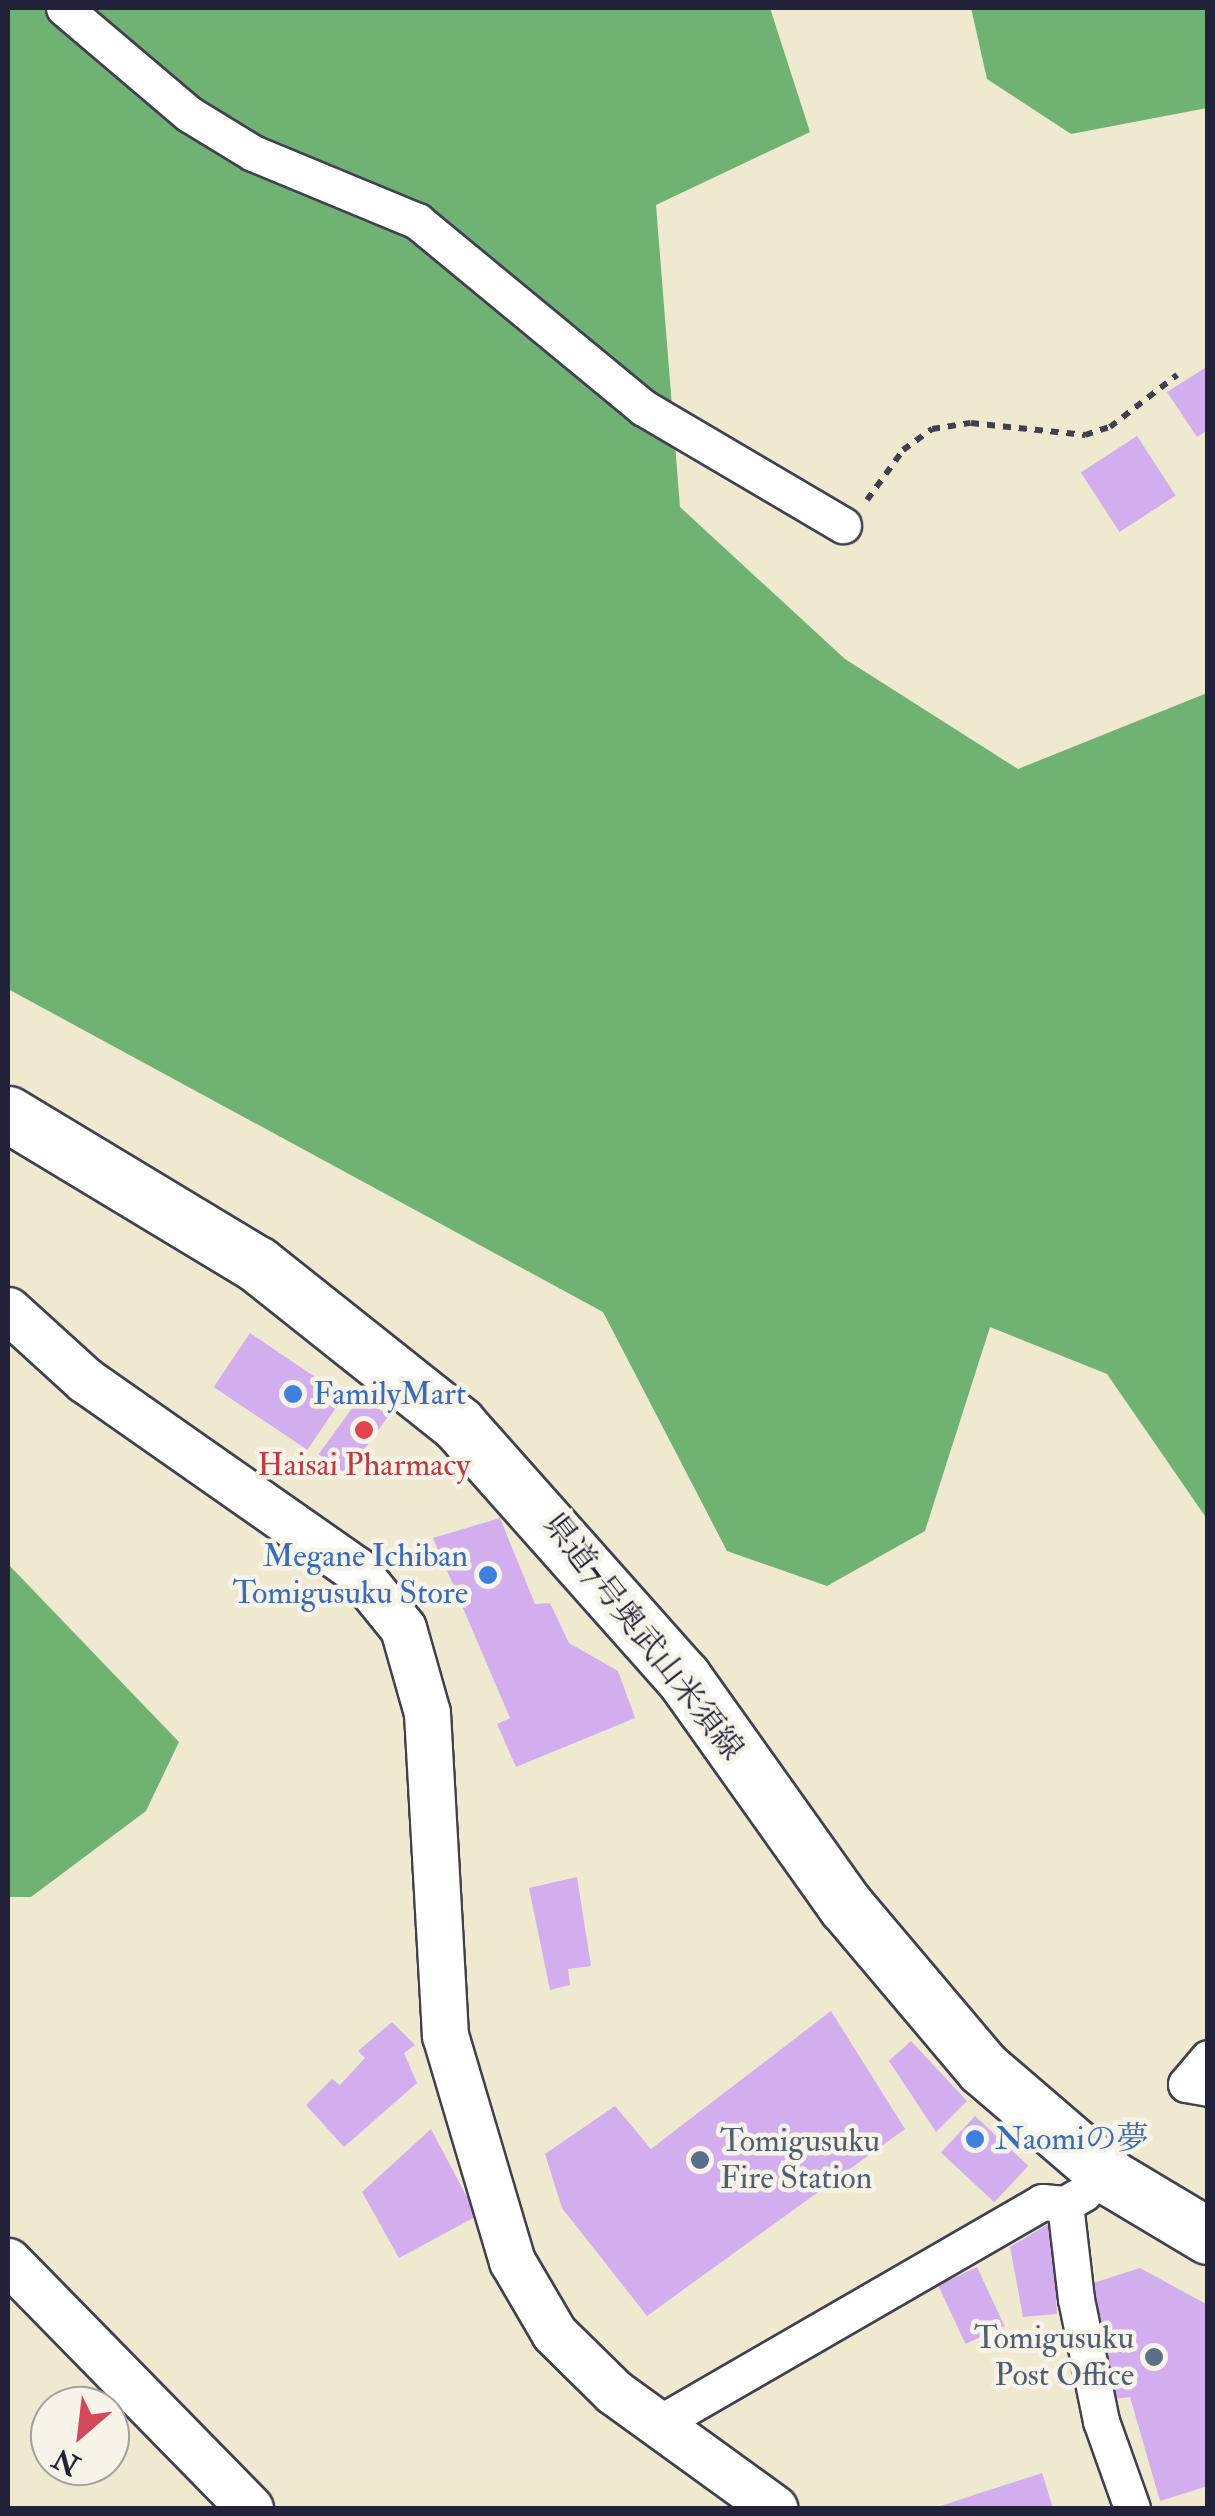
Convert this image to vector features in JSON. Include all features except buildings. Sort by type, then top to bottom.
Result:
[{"type":"main road","name":"県道7号奥武山米須線","points":[[8,1114],[257,1264],[504,1468],[683,1677],[913,1991],[1088,2191],[1208,2236]]},
{"type":"street","points":[[64,8],[189,114],[253,153],[417,221],[644,408],[843,525]]},
{"type":"street","points":[[8,1310],[85,1380],[343,1559],[403,1628],[427,1713],[445,2035],[485,2185],[512,2261],[554,2332],[658,2424],[774,2508]]},
{"type":"street","points":[[1208,2058],[1186,2084],[1208,2088]]},
{"type":"street","points":[[658,2424],[1042,2202],[1088,2191],[1102,2421],[1132,2508]]},
{"type":"street","points":[[8,2261],[250,2508]]},
{"type":"path","points":[[843,525],[932,429],[971,423],[1086,435],[1110,427],[1177,375]]},
{"type":"green space","points":[[8,8],[770,8],[810,132],[656,205],[680,507],[845,659],[1018,769],[1207,693],[1207,1519],[1107,1374],[990,1327],[925,1531],[827,1586],[727,1551],[603,1312],[8,989]]},
{"type":"green space","points":[[971,8],[1207,8],[1207,108],[1071,134],[987,79]]},
{"type":"green space","points":[[8,1564],[179,1742],[146,1811],[31,1897],[8,1897]]},
{"type":"place","name":"FamilyMart","points":[[293,1394]]},
{"type":"place","name":"Haisai Pharmacy","points":[[364,1430]]},
{"type":"place","name":"Megane Ichiban Tomigusuku Store","points":[[488,1575]]},
{"type":"place","name":"Naomiの夢","points":[[975,2139]]},
{"type":"place","name":"Tomigusuku Fire Station","points":[[700,2160]]},
{"type":"place","name":"Tomigusuku Post Office","points":[[1154,2357]]}]
